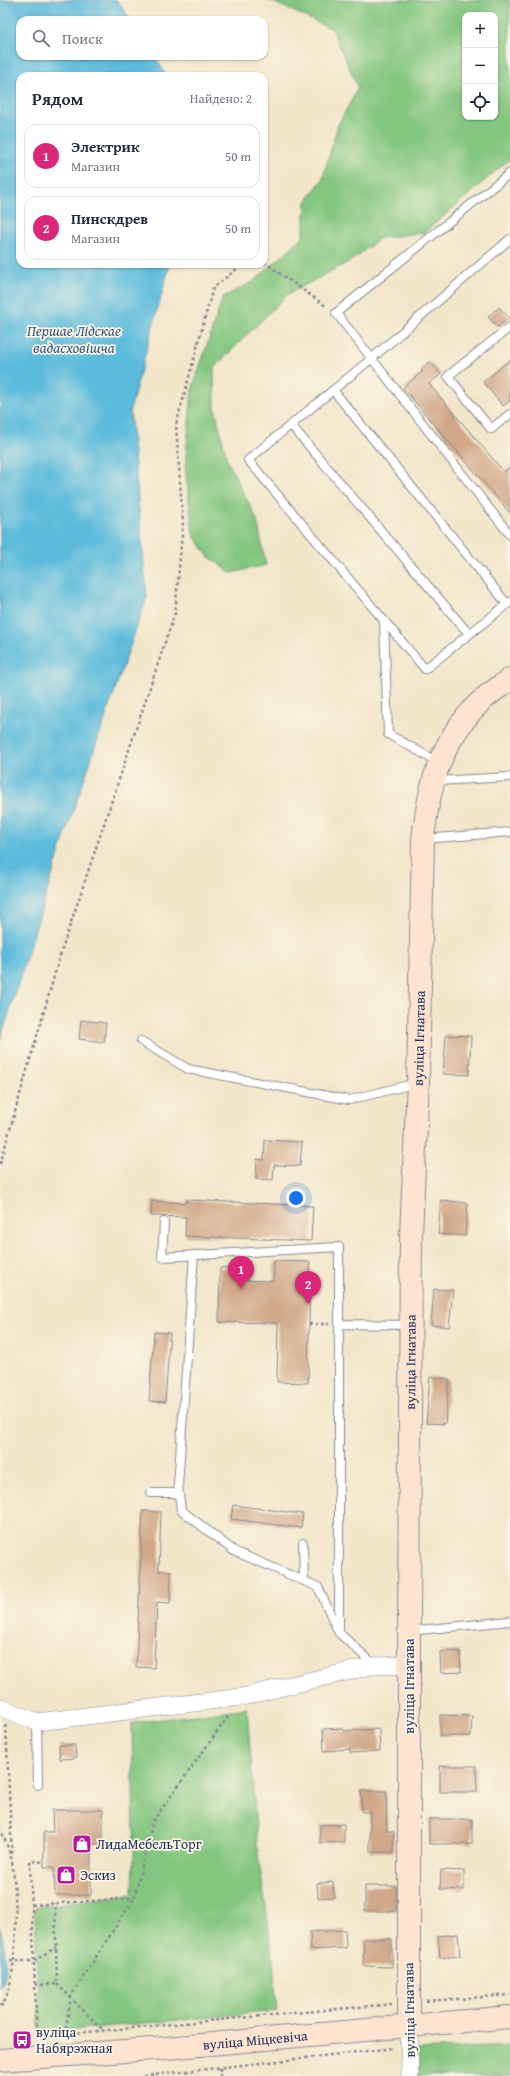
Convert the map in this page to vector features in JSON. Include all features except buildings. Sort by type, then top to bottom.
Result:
[{"type":"street","name":"вуліца Ігнатава","points":[[410,2076],[408,2002],[410,1324],[411,1234],[418,1082],[423,840],[426,806],[436,772],[451,735],[479,702],[510,678]]},
{"type":"street","points":[[3,1708],[37,1722],[242,1697],[371,1666],[409,1665]]},
{"type":"street","name":"вуліца Міцкевіча","points":[[0,2060],[166,2048],[510,2017]]},
{"type":"lane","points":[[510,173],[336,313],[510,535]]},
{"type":"lane","points":[[333,390],[509,603],[425,669],[248,460],[291,425],[333,390],[371,359],[510,239]]},
{"type":"lane","points":[[510,327],[448,376],[491,429],[510,414]]},
{"type":"lane","points":[[291,425],[469,634]]},
{"type":"lane","points":[[384,621],[388,734],[436,772],[510,777]]},
{"type":"lane","points":[[423,840],[510,832]]},
{"type":"lane","points":[[141,1041],[188,1069],[349,1100],[418,1082]]},
{"type":"lane","points":[[164,1222],[162,1258],[339,1246],[339,1633]]},
{"type":"lane","points":[[194,1255],[179,1493],[181,1510],[234,1551],[318,1587],[339,1633],[369,1660],[371,1666]]},
{"type":"lane","points":[[339,1324],[410,1324]]},
{"type":"lane","points":[[150,1493],[179,1493]]},
{"type":"lane","points":[[303,1543],[304,1581]]},
{"type":"lane","points":[[409,1631],[510,1621]]},
{"type":"lane","points":[[37,1722],[38,1785]]},
{"type":"path","points":[[268,265],[336,313]]},
{"type":"path","points":[[0,1164],[62,949],[175,613],[183,523],[176,425],[213,288],[239,268]]},
{"type":"path","points":[[309,1324],[339,1324]]},
{"type":"path","points":[[64,2034],[71,1996],[134,1898],[153,1822],[242,1697]]},
{"type":"path","points":[[0,2007],[12,1982],[16,1936],[3,1708]]},
{"type":"path","points":[[0,1828],[12,1865]]},
{"type":"path","points":[[37,2038],[30,1861],[44,1862]]},
{"type":"path","points":[[32,1905],[134,1898]]},
{"type":"path","points":[[55,1903],[57,1984]]},
{"type":"path","points":[[10,1962],[34,1961],[56,1946]]},
{"type":"path","points":[[35,1985],[57,1984],[71,1996],[103,2030]]},
{"type":"path","points":[[29,2039],[103,2030],[408,2002],[510,1995]]},
{"type":"path","points":[[144,2076],[410,2046]]},
{"type":"path","points":[[220,2068],[220,2076]]},
{"type":"green space","points":[[269,0],[510,0],[510,159],[425,232],[380,238],[352,260],[288,294],[214,368],[215,408],[227,460],[257,520],[266,565],[231,573],[208,556],[193,534],[185,466],[192,390],[223,297],[253,282],[303,237],[306,202],[322,180],[338,125],[358,88],[332,29]]},
{"type":"green space","points":[[247,1708],[258,1854],[272,1949],[277,2011],[39,2033],[35,1907],[133,1894],[134,1856],[132,1723]]},
{"type":"green space","points":[[510,2046],[510,2076],[418,2076],[417,2050]]},
{"type":"water","name":"Першае Лідскае вадасховішча","points":[[0,0],[117,0],[128,16],[16,16],[16,60],[157,60],[164,72],[16,72],[16,268],[169,268],[130,410],[147,597],[66,832],[0,1041]]},
{"type":"water","points":[[0,1927],[5,1950],[6,1966],[0,1988]]},
{"type":"place","name":"Электрик","points":[[241,1289]]},
{"type":"place","name":"Пинскдрев","points":[[308,1304]]},
{"type":"place","name":"ЛидаМебельТорг","points":[[82,1844]]},
{"type":"place","name":"Эскиз","points":[[66,1875]]},
{"type":"place","name":"вуліца Набярэжная","points":[[22,2040]]}]
